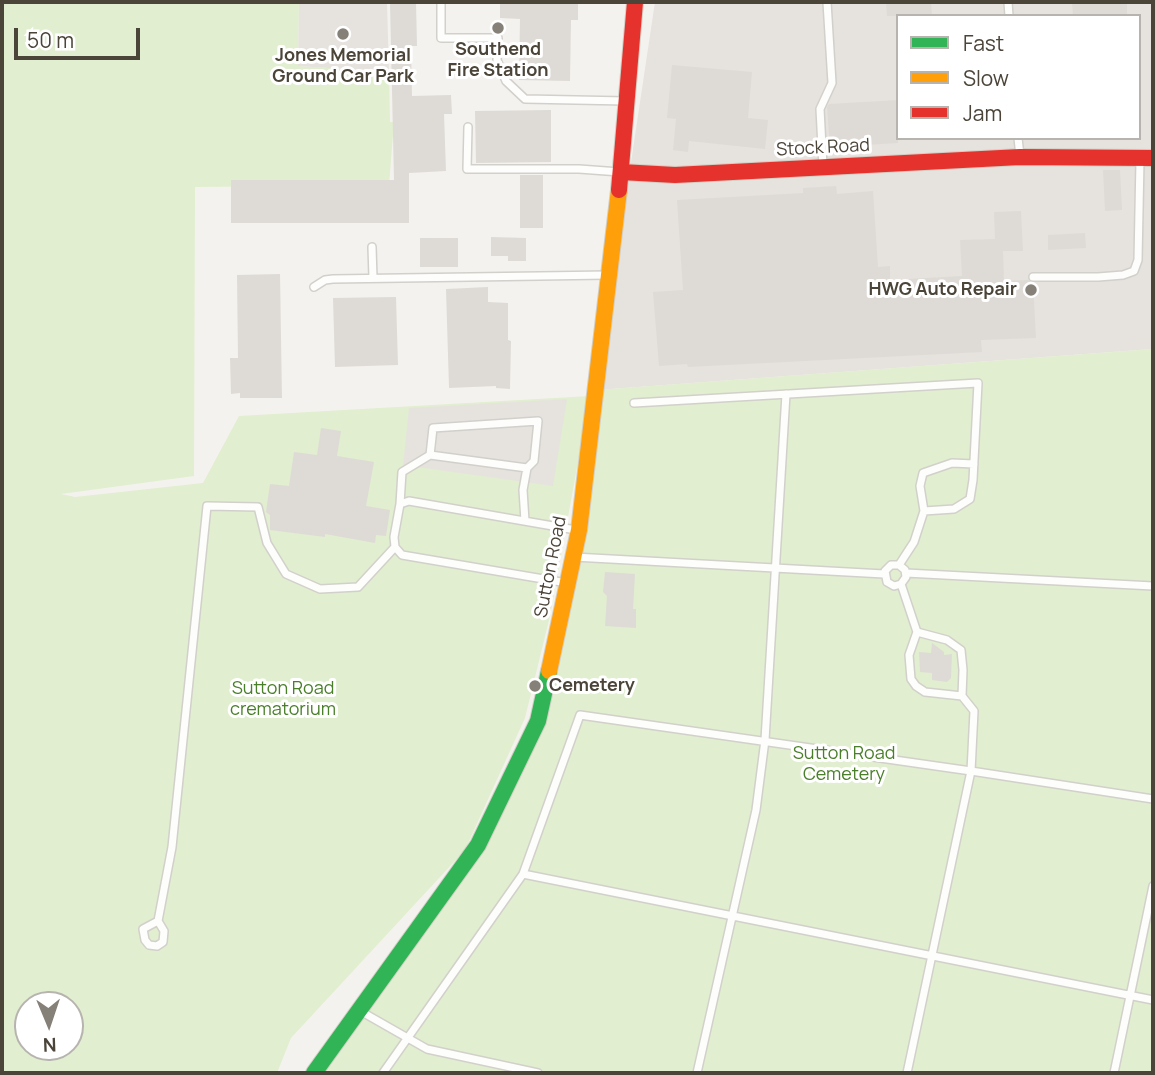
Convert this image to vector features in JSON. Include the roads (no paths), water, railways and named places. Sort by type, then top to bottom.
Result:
[{"type":"street","name":"Sutton Road","points":[[314,1073],[478,845],[538,721],[579,530],[621,172],[635,2]]},
{"type":"street","name":"Stock Road","points":[[621,172],[675,175],[1020,157],[1147,159]]},
{"type":"lane","points":[[441,2],[441,38],[498,38],[497,60],[506,81],[525,99],[627,101]]},
{"type":"lane","points":[[823,167],[820,109],[832,83],[827,2]]},
{"type":"lane","points":[[468,127],[467,169],[579,169],[621,172]]},
{"type":"lane","points":[[1018,140],[1020,157]]},
{"type":"lane","points":[[1033,277],[1123,275],[1134,271],[1138,260],[1147,159]]},
{"type":"lane","points":[[372,247],[373,278]]},
{"type":"lane","points":[[314,287],[325,280],[373,278],[608,275]]},
{"type":"lane","points":[[634,403],[978,383],[970,499],[954,509],[924,511]]},
{"type":"lane","points":[[697,1073],[756,810],[765,740],[786,394]]},
{"type":"lane","points":[[430,455],[433,428],[538,421],[534,461],[527,468],[523,490],[525,520]]},
{"type":"lane","points":[[158,921],[172,847],[207,506],[258,507],[267,543],[286,574],[320,589],[358,587],[395,547],[402,472],[430,455],[527,468]]},
{"type":"lane","points":[[884,574],[888,567],[899,565],[914,542],[924,511],[920,486],[923,473],[952,463],[974,464]]},
{"type":"lane","points":[[400,504],[409,501],[579,530]]},
{"type":"lane","points":[[395,547],[402,555],[418,559],[568,583]]},
{"type":"lane","points":[[574,557],[884,574]]},
{"type":"lane","points":[[899,565],[906,573],[1153,586]]},
{"type":"lane","points":[[906,573],[901,584],[917,632],[909,654],[911,679],[925,692],[962,696]]},
{"type":"lane","points":[[884,574],[890,584],[901,584]]},
{"type":"lane","points":[[907,1073],[971,771],[974,710],[962,696],[961,650],[947,640],[917,632]]},
{"type":"lane","points":[[383,1073],[523,874],[580,715],[1153,799]]},
{"type":"lane","points":[[523,874],[1153,1000]]},
{"type":"lane","points":[[1114,1073],[1153,886]]},
{"type":"lane","points":[[358,1010],[427,1049],[538,1073]]},
{"type":"place","name":"Southend Fire Station","points":[[498,28]]},
{"type":"place","name":"Jones Memorial Ground Car Park","points":[[343,34]]},
{"type":"place","name":"HWG Auto Repair","points":[[1031,290]]},
{"type":"place","name":"Cemetery","points":[[535,686]]},
{"type":"park label","name":"Sutton Road crematorium","points":[[283,699]]},
{"type":"park label","name":"Sutton Road Cemetery","points":[[844,764]]}]
